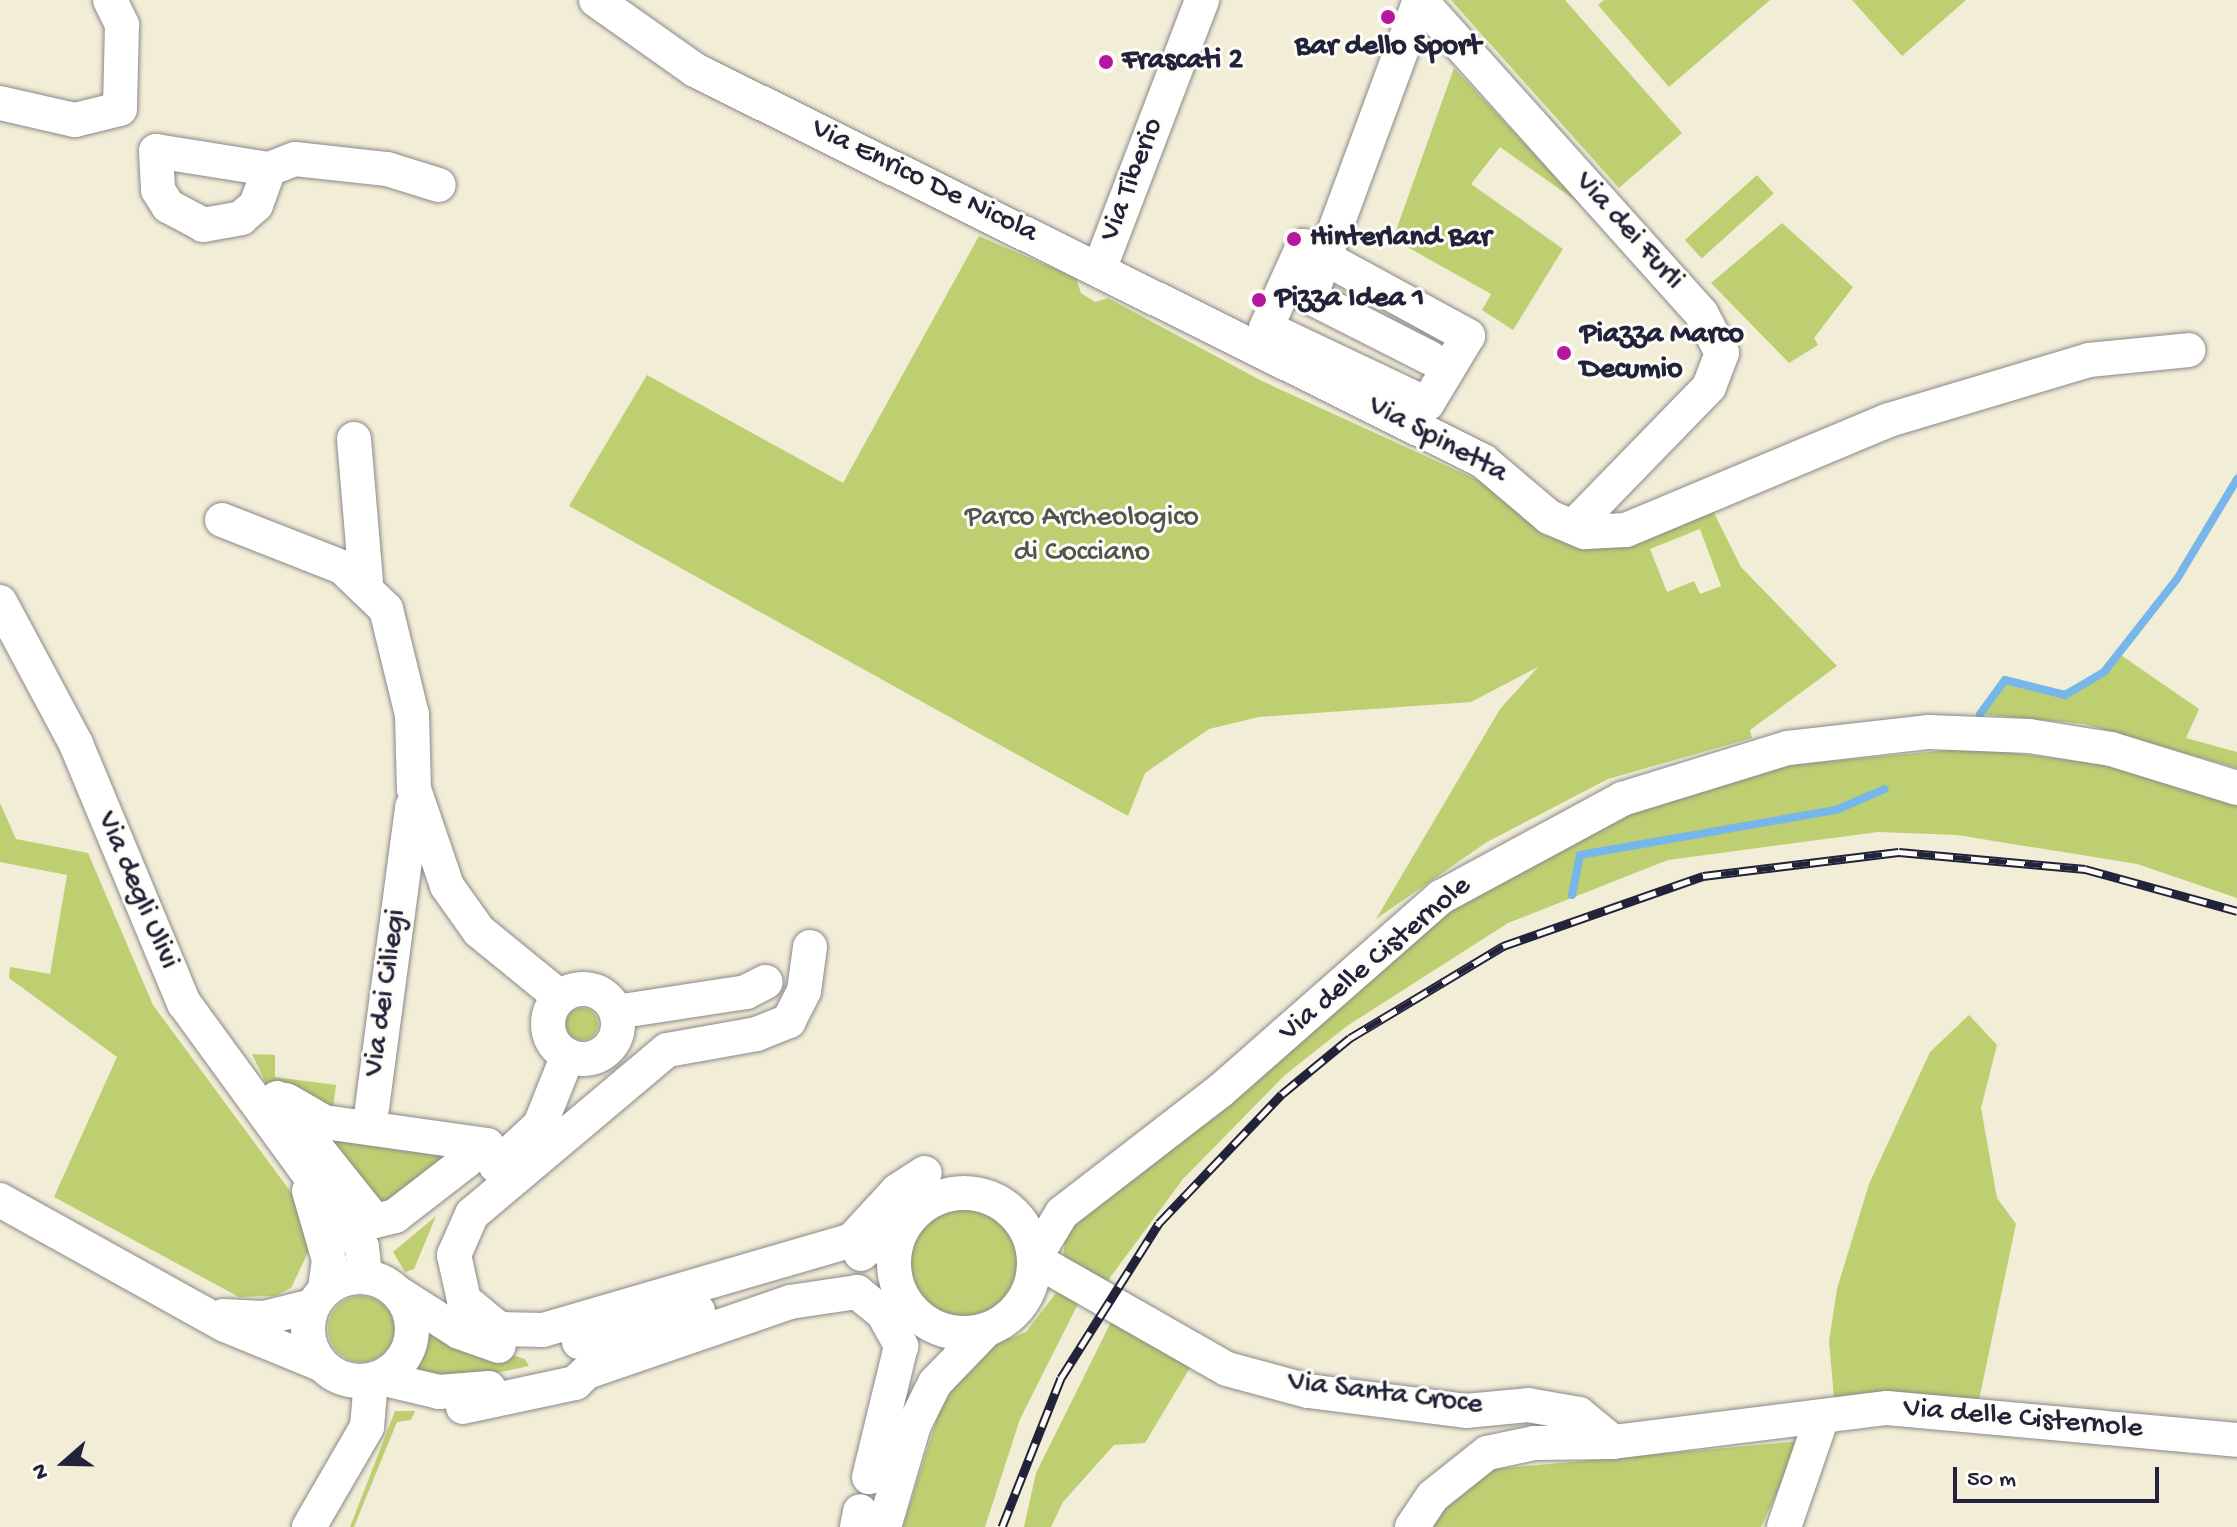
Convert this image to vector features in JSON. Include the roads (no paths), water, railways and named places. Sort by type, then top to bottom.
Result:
[{"type":"street","points":[[110,0],[122,25],[120,109],[156,151],[269,169],[295,159],[387,169],[439,185]]},
{"type":"street","name":"Via Enrico De Nicola","points":[[596,0],[695,70],[1260,350]]},
{"type":"street","name":"Via Tiberio","points":[[1099,270],[1202,0]]},
{"type":"street","points":[[1421,10],[1310,297],[1430,358]]},
{"type":"street","name":"Via dei Furli","points":[[1421,10],[1689,278],[1715,332],[1718,375],[1573,527]]},
{"type":"street","points":[[0,103],[75,120],[120,109]]},
{"type":"street","points":[[156,151],[154,171],[168,206],[203,225],[241,218],[261,196],[269,169]]},
{"type":"street","points":[[1303,246],[1325,257],[1468,336],[1427,404],[1266,328],[1303,246]]},
{"type":"street","name":"Via Spinetta","points":[[1260,350],[1483,461],[1549,517],[1573,527],[1626,530],[1700,502],[1889,420],[2089,360],[2189,350]]},
{"type":"street","points":[[354,439],[366,583],[399,643],[412,715],[414,789],[447,886],[479,931],[560,997],[598,992],[616,1012]]},
{"type":"street","points":[[222,520],[302,548],[366,583]]},
{"type":"street","name":"Via degli Ulivi","points":[[0,602],[76,744],[184,1003],[296,1165],[362,1247],[366,1277]]},
{"type":"street","name":"Via delle Cisternole","points":[[1034,1259],[1062,1213],[1220,1091],[1441,897],[1622,799],[1788,748],[1929,732],[2029,736],[2111,749],[2237,788]]},
{"type":"street","name":"Via dei Ciliegi","points":[[372,1108],[414,789]]},
{"type":"street","points":[[810,947],[804,991],[789,1021],[757,1034],[667,1050],[472,1214],[454,1255],[464,1300],[499,1329],[543,1330],[852,1240],[897,1191],[925,1173]]},
{"type":"street","points":[[616,1012],[746,992],[766,982]]},
{"type":"street","points":[[560,997],[548,1022],[568,1055]]},
{"type":"street","points":[[568,1055],[607,1050],[616,1012]]},
{"type":"street","points":[[459,1332],[442,1295],[441,1255],[466,1203],[540,1125],[568,1055]]},
{"type":"street","points":[[267,1085],[324,1122],[487,1145],[395,1216],[375,1221],[267,1085]]},
{"type":"street","points":[[191,1304],[249,1318],[319,1298],[366,1277],[385,1244],[501,1163]]},
{"type":"street","name":"Via degli Ulivi","points":[[296,1165],[319,1214],[329,1260],[319,1298]]},
{"type":"street","name":"Via delle Cisternole","points":[[970,1199],[1031,1202],[1103,1180]]},
{"type":"street","points":[[366,1277],[398,1293],[459,1332],[511,1349],[537,1348],[657,1323],[801,1279],[856,1257],[932,1200],[970,1199],[1018,1217],[1034,1259],[1028,1291],[1011,1316],[986,1330],[952,1358],[914,1425],[867,1522]]},
{"type":"street","points":[[0,1200],[191,1304],[320,1364],[337,1377],[375,1379],[439,1392],[527,1381],[657,1323]]},
{"type":"street","points":[[914,1212],[894,1251],[922,1358],[914,1425]]},
{"type":"street","name":"Via Santa Croce","points":[[1034,1259],[1227,1369],[1308,1391],[1466,1411],[1528,1405],[1579,1414],[1613,1442]]},
{"type":"street","points":[[801,1279],[855,1278],[907,1304],[944,1331],[986,1330]]},
{"type":"street","points":[[463,1407],[575,1383],[587,1372],[790,1302],[857,1292],[883,1313],[901,1346],[869,1477]]},
{"type":"street","points":[[309,1527],[367,1427],[375,1379],[411,1340],[398,1293]]},
{"type":"street","points":[[319,1298],[307,1326],[320,1364]]},
{"type":"street","name":"Via delle Cisternole","points":[[1412,1527],[1433,1496],[1487,1453],[1534,1443],[1613,1442],[1887,1408],[1968,1411],[2237,1440]]},
{"type":"street","points":[[1784,1527],[1822,1417]]},
{"type":"waterway","points":[[1980,714],[2005,680],[2065,695],[2104,672],[2177,579],[2237,479]]},
{"type":"waterway","points":[[1572,895],[1580,855],[1836,810],[1885,789]]},
{"type":"railway","points":[[1002,1527],[1061,1378],[1159,1223],[1282,1094],[1350,1038],[1503,946],[1703,876],[1899,852],[2085,869],[2237,911]]},
{"type":"place","name":"Bar dello Sport","points":[[1388,17]]},
{"type":"place","name":"Frascati 2","points":[[1106,62]]},
{"type":"place","name":"Hinterland Bar","points":[[1294,239]]},
{"type":"place","name":"Pizza Idea 1","points":[[1259,300]]},
{"type":"place","name":"Piazza Marco Decumio","points":[[1564,353]]},
{"type":"park label","name":"Parco Archeologico di Cocciano","points":[[1082,536]]}]
